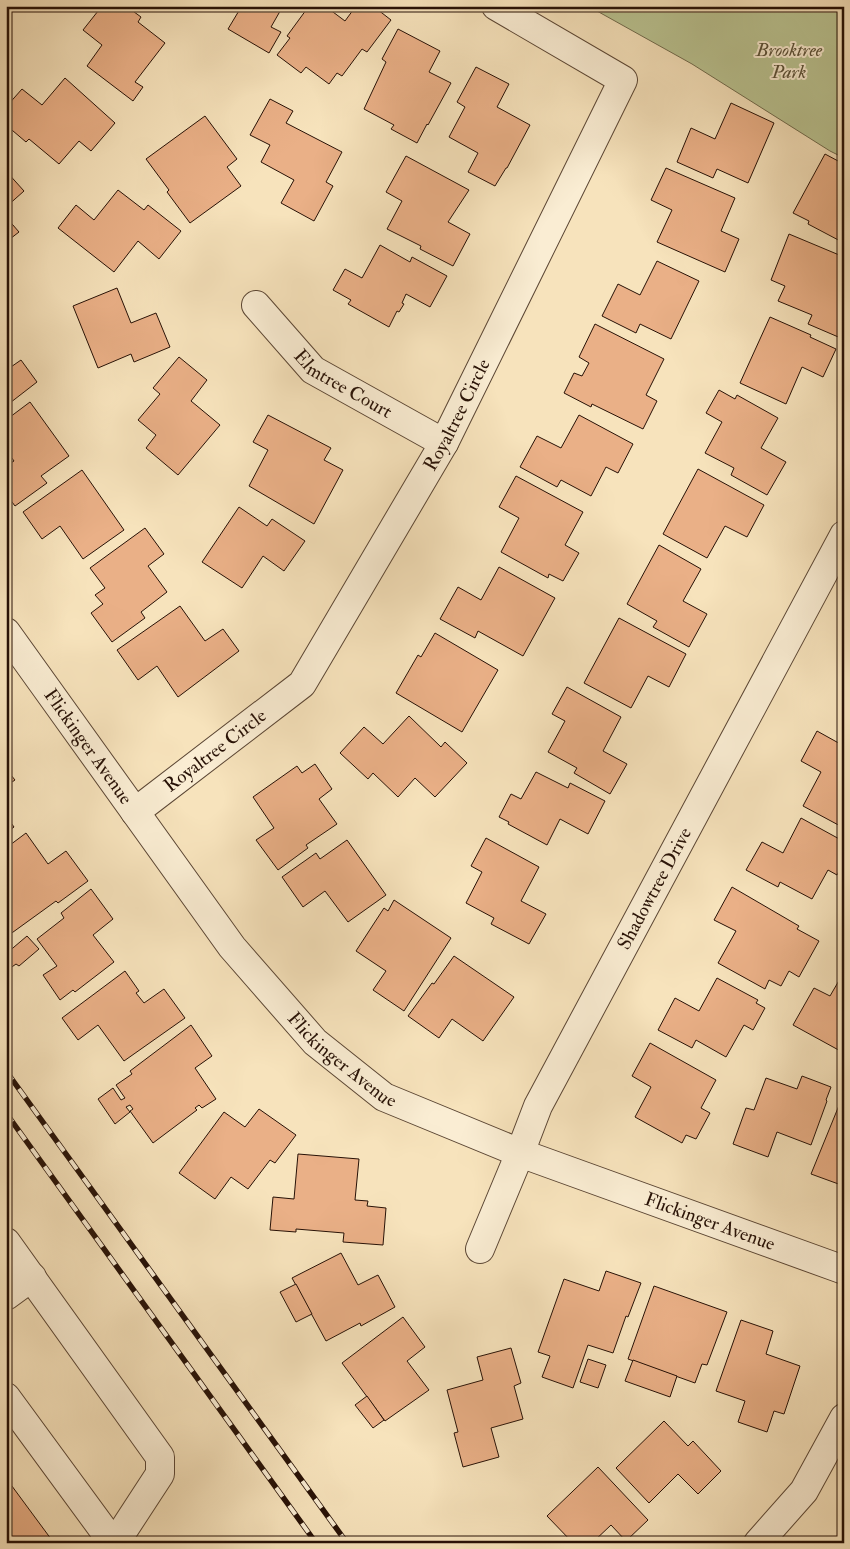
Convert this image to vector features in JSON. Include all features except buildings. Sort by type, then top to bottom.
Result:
[{"type":"street","name":"Royaltree Circle","points":[[135,812],[302,684],[444,443],[623,80],[496,6]]},
{"type":"street","name":"Elmtree Court","points":[[256,305],[313,370],[444,443]]},
{"type":"street","name":"Shadowtree Drive","points":[[480,1250],[538,1106],[844,535]]},
{"type":"street","name":"Flickinger Avenue","points":[[6,632],[232,947],[315,1042],[384,1097],[520,1154],[844,1270]]},
{"type":"street","points":[[6,1242],[160,1457],[160,1474],[114,1543],[6,1397]]},
{"type":"street","points":[[6,1296],[32,1277]]},
{"type":"street","points":[[758,1543],[804,1492],[844,1418]]},
{"type":"green space","name":"Brooktree Park","points":[[588,6],[844,6],[844,158],[692,64]]},
{"type":"railway","points":[[6,1071],[347,1543]]},
{"type":"railway","points":[[6,1113],[316,1543]]}]
